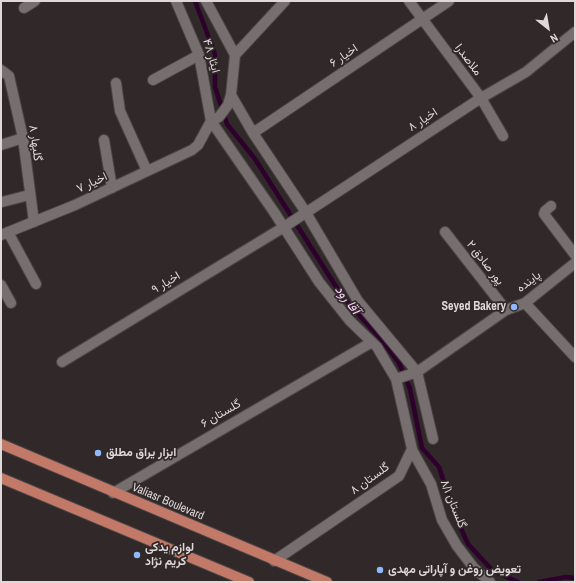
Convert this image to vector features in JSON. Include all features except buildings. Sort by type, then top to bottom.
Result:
[{"type":"main road","name":"Valiasr Boulevard","points":[[1,444],[113,493],[327,582]]},
{"type":"main road","points":[[1,478],[249,582]]},
{"type":"street","points":[[24,8],[35,1]]},
{"type":"street","name":"ایثار ۴۸","points":[[176,1],[188,26],[199,56],[211,121]]},
{"type":"street","points":[[206,1],[235,55],[231,95],[228,105],[219,117],[211,121],[284,227],[319,282],[350,321],[372,342],[396,379],[412,450]]},
{"type":"street","points":[[235,55],[285,1]]},
{"type":"street","name":"ملاصدرا","points":[[409,1],[481,98],[503,136]]},
{"type":"street","name":"اخیار ۶","points":[[253,133],[449,1]]},
{"type":"street","name":"اخیار ۸","points":[[284,227],[305,211],[481,98],[526,72],[575,32]]},
{"type":"street","points":[[153,80],[199,56]]},
{"type":"street","name":"گلبهار ۸","points":[[3,71],[9,76],[23,138],[29,195],[34,222]]},
{"type":"street","points":[[116,83],[120,112],[147,171]]},
{"type":"street","points":[[231,95],[253,133],[305,211],[358,301],[417,372],[433,439]]},
{"type":"street","name":"اخیار ۷","points":[[4,234],[112,188],[192,150],[198,145],[211,121]]},
{"type":"street","points":[[1,145],[23,138]]},
{"type":"street","points":[[104,140],[112,188]]},
{"type":"street","points":[[2,202],[29,195]]},
{"type":"street","points":[[552,206],[544,211],[544,214],[575,255]]},
{"type":"street","name":"اخیار ۹","points":[[62,362],[284,227]]},
{"type":"street","name":"پور صادق ۲","points":[[445,232],[506,310]]},
{"type":"street","points":[[4,234],[36,284]]},
{"type":"street","name":"پاینده","points":[[396,379],[417,372],[506,310],[525,303],[575,263]]},
{"type":"street","points":[[1,285],[11,303]]},
{"type":"street","points":[[525,303],[575,357]]},
{"type":"street","name":"گلستان ۶","points":[[113,493],[372,342]]},
{"type":"street","name":"گلستان ۸","points":[[274,561],[398,476],[412,450]]},
{"type":"street","name":"گلستان ۸/۱","points":[[412,450],[431,484],[442,520],[457,546],[474,568],[490,582]]},
{"type":"waterway","name":"آقا رود","points":[[195,1],[215,54],[215,87],[227,124],[255,159],[342,296],[380,338],[399,363],[410,389],[422,448],[439,467],[454,513],[468,544],[493,571],[518,582]]},
{"type":"waterway","name":"آقا رود","points":[[539,582],[566,577],[575,578]]},
{"type":"place","name":"Seyed Bakery","points":[[514,307]]},
{"type":"place","name":"ابزار یراق مطلق","points":[[98,453]]},
{"type":"place","name":"لوازم یدکی کریم نژاد","points":[[137,555]]},
{"type":"place","name":"تعویض روغن و آپاراتی مهدی","points":[[380,570]]}]
